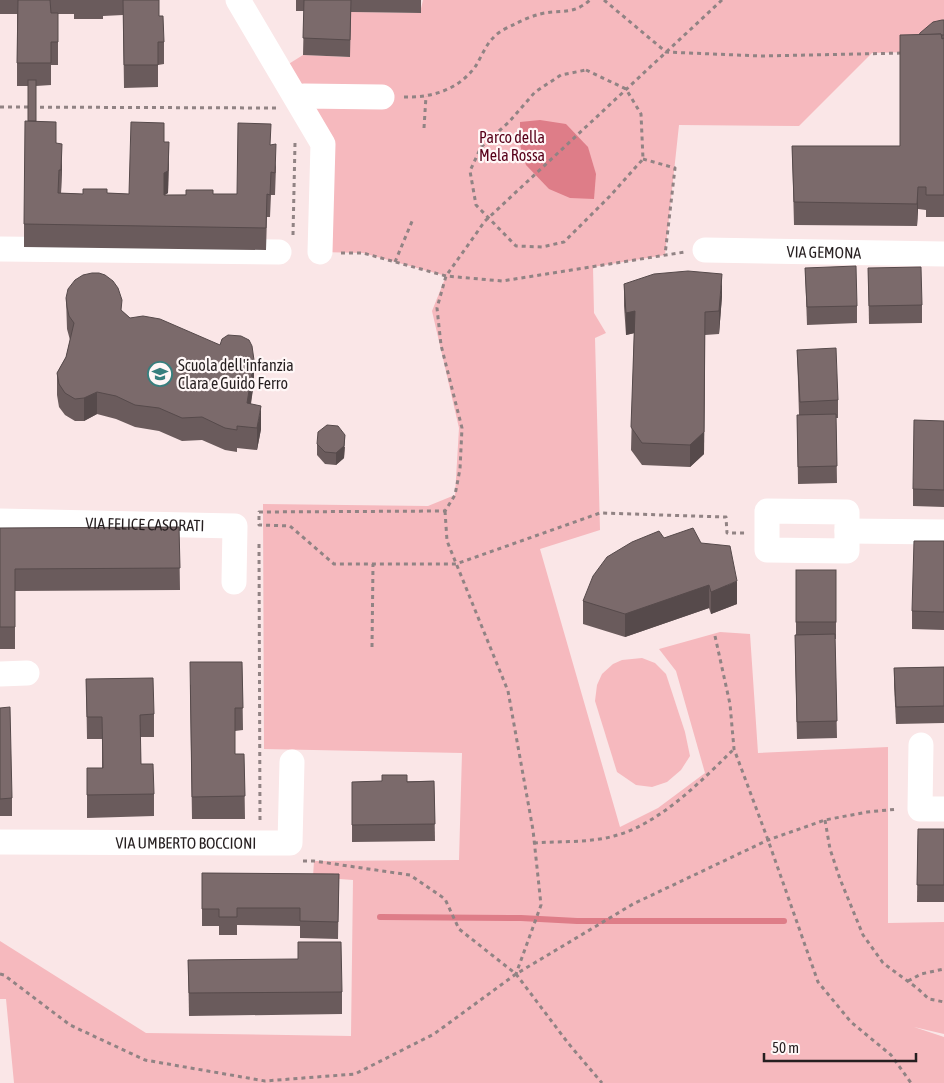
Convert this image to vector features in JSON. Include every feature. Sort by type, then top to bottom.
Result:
[{"type":"street","points":[[238,0],[289,107],[323,144],[320,252]]},
{"type":"street","points":[[289,107],[304,96],[382,97]]},
{"type":"street","points":[[0,249],[279,252]]},
{"type":"street","name":"VIA GEMONA","points":[[704,250],[944,254]]},
{"type":"street","points":[[847,512],[847,551],[767,531],[847,512]]},
{"type":"street","name":"VIA FELICE CASORATI","points":[[0,521],[235,526]]},
{"type":"street","points":[[234,582],[235,526]]},
{"type":"street","points":[[847,532],[944,532]]},
{"type":"street","points":[[0,674],[27,674]]},
{"type":"street","points":[[921,745],[932,809]]},
{"type":"street","name":"VIA UMBERTO BOCCIONI","points":[[0,842],[290,843],[292,762]]},
{"type":"path","points":[[382,97],[420,98],[435,95],[456,85],[474,68],[493,37],[515,24],[542,14],[565,12],[584,5],[590,0]]},
{"type":"path","points":[[604,0],[666,52],[762,56],[904,53]]},
{"type":"path","points":[[516,974],[541,905],[534,843],[508,691],[447,540],[445,511],[455,495],[457,487],[462,428],[441,345],[437,308],[446,276],[486,221],[722,0]]},
{"type":"path","points":[[586,70],[626,89],[641,114],[642,159],[564,242],[542,247],[516,246],[476,205],[470,171],[481,147],[509,122],[535,92],[561,74],[586,70]]},
{"type":"path","points":[[424,128],[426,96]]},
{"type":"path","points":[[0,107],[289,107]]},
{"type":"path","points":[[279,252],[293,251],[296,133]]},
{"type":"path","points":[[642,159],[674,168],[665,255]]},
{"type":"path","points":[[395,262],[413,218]]},
{"type":"path","points":[[320,252],[363,253],[446,276],[502,281],[704,250]]},
{"type":"path","points":[[259,530],[260,512],[445,511]]},
{"type":"path","points":[[235,526],[290,526],[334,564],[456,564],[600,513],[726,517],[727,532],[767,531]]},
{"type":"path","points":[[259,536],[260,843]]},
{"type":"path","points":[[372,647],[373,564]]},
{"type":"path","points":[[715,636],[730,704],[734,749],[818,982],[851,1022],[891,1054],[911,1083]]},
{"type":"path","points":[[534,843],[581,841],[615,836],[648,821],[693,790],[734,749]]},
{"type":"path","points":[[0,974],[4,975],[70,1025],[145,1060],[265,1081],[355,1074],[434,1034],[516,974],[633,904],[768,840],[825,820],[867,812],[932,809]]},
{"type":"path","points":[[825,820],[830,849],[840,879],[864,934],[883,963],[929,999],[944,1002]]},
{"type":"path","points":[[314,861],[410,875],[445,899],[460,929],[516,974],[568,1043],[602,1083]]},
{"type":"path","points":[[908,981],[921,974],[944,969]]},
{"type":"green space","name":"Parco della Mela Rossa","points":[[423,0],[944,0],[944,51],[872,53],[799,126],[679,125],[665,255],[593,267],[594,313],[606,333],[595,338],[600,530],[540,549],[620,827],[658,808],[705,773],[676,671],[659,649],[720,632],[750,634],[758,753],[888,747],[888,923],[944,922],[944,1034],[914,1027],[944,1037],[944,1083],[14,1083],[6,999],[0,999],[0,941],[146,1033],[351,1036],[353,880],[313,877],[314,861],[459,860],[462,753],[264,749],[263,504],[428,506],[455,495],[459,428],[432,311],[446,276],[363,253],[320,252],[323,144],[279,70],[303,55],[349,57],[351,12],[420,13]]},
{"type":"green space","points":[[642,658],[655,663],[666,674],[685,732],[690,756],[681,770],[667,782],[652,787],[636,785],[617,772],[595,701],[597,685],[602,674],[613,664],[622,660]]},
{"type":"shaded area","points":[[540,120],[566,124],[588,147],[596,174],[594,199],[570,198],[549,189],[526,165],[520,145],[520,122]]},
{"type":"building","points":[[18,0],[50,0],[51,13],[58,13],[58,42],[51,42],[51,63],[17,63]]},
{"type":"building","points":[[123,0],[159,0],[159,16],[163,16],[164,42],[158,42],[158,65],[124,65]]},
{"type":"building","points":[[304,0],[351,0],[350,40],[303,38]]},
{"type":"building","points":[[944,20],[944,35],[919,35],[933,22]]},
{"type":"building","points":[[941,34],[942,39],[944,38],[944,195],[926,195],[926,187],[918,187],[917,204],[794,202],[792,146],[900,146],[900,35]]},
{"type":"building","points":[[28,80],[36,80],[36,121],[28,121]]},
{"type":"building","points":[[25,121],[56,122],[56,143],[62,144],[58,193],[83,194],[83,189],[107,189],[107,193],[129,194],[131,122],[164,123],[164,142],[169,142],[168,171],[164,173],[164,195],[186,195],[186,190],[213,190],[213,194],[237,194],[238,123],[271,124],[270,145],[276,144],[275,173],[271,172],[270,195],[267,194],[266,228],[24,224]]},
{"type":"building","points":[[856,266],[857,306],[807,307],[805,268]]},
{"type":"building","points":[[921,267],[922,305],[869,306],[868,268]]},
{"type":"building","points":[[688,271],[722,274],[719,311],[705,312],[704,432],[690,445],[642,443],[631,427],[635,311],[626,313],[624,284],[654,274]]},
{"type":"building","name":"Scuola dell'infanzia Clara e Guido Ferro","points":[[92,273],[105,275],[113,281],[118,288],[122,300],[121,310],[130,318],[143,316],[160,319],[220,345],[222,339],[228,335],[241,336],[249,340],[254,360],[247,403],[261,406],[257,428],[237,426],[237,430],[225,428],[202,417],[182,418],[159,408],[135,405],[116,396],[97,392],[84,398],[75,399],[65,393],[59,384],[57,373],[66,357],[74,323],[69,316],[67,307],[68,289],[75,280],[83,275]]},
{"type":"building","points":[[836,348],[838,400],[800,402],[797,350]]},
{"type":"building","points":[[836,414],[837,466],[798,467],[797,415]]},
{"type":"building","points":[[914,420],[944,421],[944,490],[913,489]]},
{"type":"building","points":[[327,425],[338,426],[345,435],[344,446],[336,453],[325,452],[317,444],[318,432]]},
{"type":"building","points":[[179,527],[180,568],[15,569],[15,627],[0,627],[0,528]]},
{"type":"building","points":[[693,528],[701,543],[730,546],[737,581],[711,592],[709,585],[625,614],[583,601],[593,576],[607,557],[632,542],[659,531],[664,538]]},
{"type":"building","points":[[914,541],[944,541],[944,612],[912,611]]},
{"type":"building","points":[[796,570],[836,570],[836,622],[796,622]]},
{"type":"building","points":[[835,634],[837,721],[797,722],[795,635]]},
{"type":"building","points":[[190,662],[242,662],[243,708],[235,708],[235,754],[244,754],[245,796],[192,797]]},
{"type":"building","points":[[944,667],[944,706],[896,707],[894,668]]},
{"type":"building","points":[[153,678],[154,714],[140,715],[141,764],[153,764],[154,794],[87,795],[87,768],[103,768],[102,717],[87,717],[86,679]]},
{"type":"building","points":[[10,707],[12,798],[0,799],[0,708]]},
{"type":"building","points":[[382,775],[407,775],[407,782],[434,781],[435,824],[352,825],[352,782],[382,781]]},
{"type":"building","points":[[918,829],[944,829],[944,885],[917,885]]},
{"type":"building","points":[[202,873],[339,874],[338,922],[300,921],[300,908],[237,908],[237,917],[219,917],[219,909],[202,909]]},
{"type":"building","points":[[298,942],[341,942],[342,992],[189,993],[188,960],[298,959]]},
{"type":"waterway","points":[[380,917],[521,918],[577,921],[784,921]]},
{"type":"place","name":"Scuola dell'infanzia Clara e Guido Ferro","points":[[160,374]]}]
